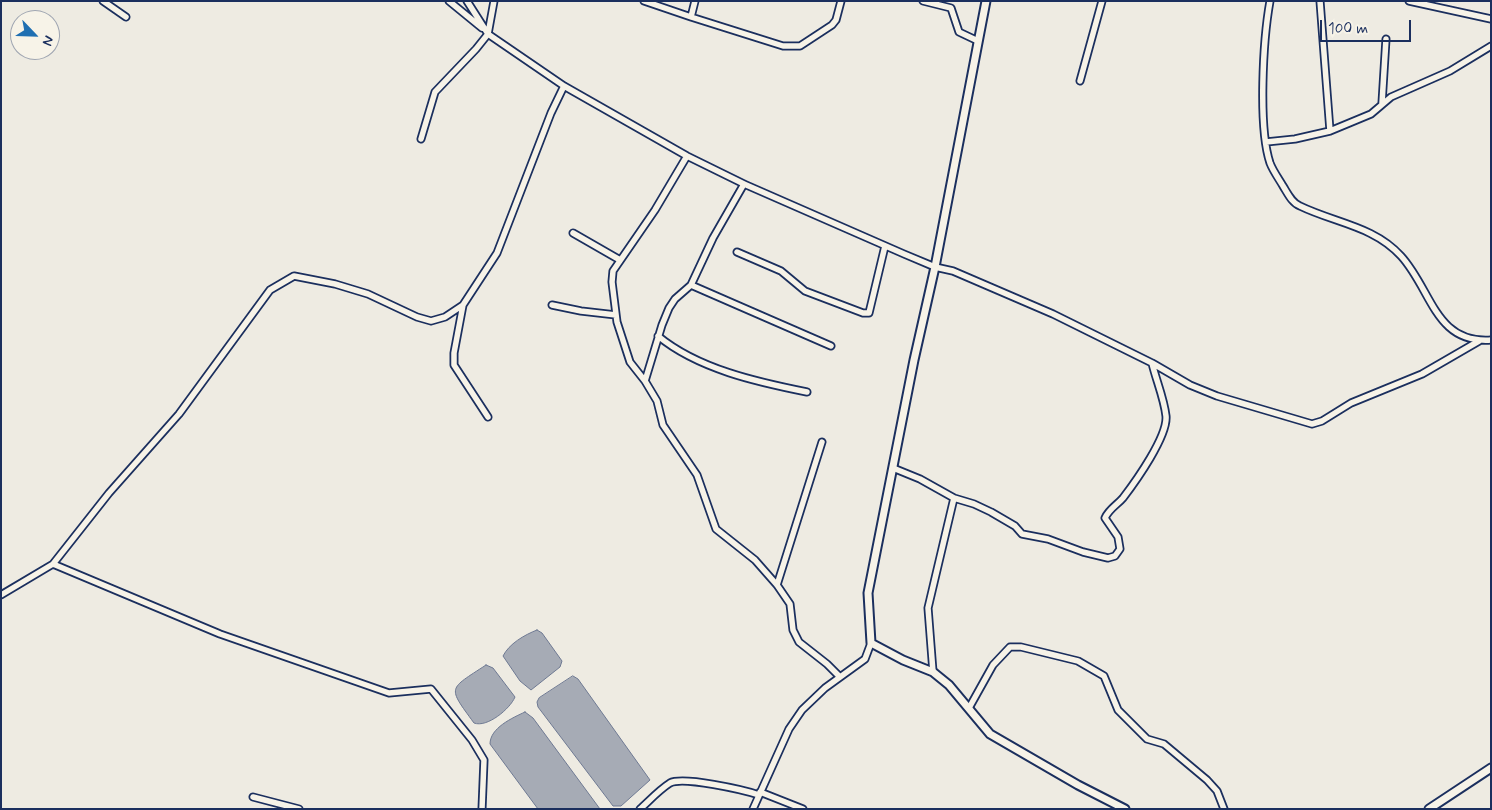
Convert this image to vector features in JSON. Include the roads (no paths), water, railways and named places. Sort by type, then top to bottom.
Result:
[{"type":"street","points":[[103,1],[126,17]]},
{"type":"street","points":[[449,1],[486,32],[564,86],[687,156],[744,184],[885,246],[936,267],[953,271],[1037,307],[1152,363],[1190,385],[1217,396],[1312,424],[1322,421],[1351,402],[1422,374],[1479,341]]},
{"type":"street","points":[[466,1],[486,32]]},
{"type":"street","points":[[421,139],[435,92],[476,49],[486,32],[494,1]]},
{"type":"street","points":[[644,1],[783,46],[800,46],[832,25],[836,20],[841,1]]},
{"type":"street","points":[[691,17],[695,1]]},
{"type":"street","points":[[923,1],[951,8],[959,32],[978,41]]},
{"type":"street","points":[[753,809],[789,729],[802,710],[840,677],[865,659],[871,643],[868,593],[914,360],[936,267],[986,1]]},
{"type":"street","points":[[1080,81],[1102,1]]},
{"type":"street","points":[[1270,1],[1265,36],[1266,142],[1271,165],[1290,198],[1298,206],[1383,238],[1402,257],[1424,288],[1448,328],[1460,337],[1479,341],[1491,340]]},
{"type":"street","points":[[1320,1],[1330,131]]},
{"type":"street","points":[[1408,1],[1491,18]]},
{"type":"street","points":[[1382,103],[1386,39]]},
{"type":"street","points":[[1266,142],[1295,139],[1330,131],[1371,114],[1382,103],[1397,94],[1450,71],[1491,46]]},
{"type":"street","points":[[488,417],[454,365],[454,353],[463,305],[497,253],[551,114],[564,86]]},
{"type":"street","points":[[687,156],[655,210],[614,271],[612,282],[622,342],[630,362],[657,400],[663,425],[697,475],[716,529],[755,560],[778,585],[790,604],[793,630],[798,642],[827,664],[840,677]]},
{"type":"street","points":[[645,381],[658,336],[672,304],[691,285],[713,238],[744,184]]},
{"type":"street","points":[[573,233],[620,260]]},
{"type":"street","points":[[737,252],[782,271],[805,291],[863,313],[869,313],[885,246]]},
{"type":"street","points":[[1,595],[53,564],[109,494],[179,414],[270,290],[282,282],[294,276],[335,284],[368,294],[417,318],[431,321],[445,317],[463,305]]},
{"type":"street","points":[[691,285],[831,346]]},
{"type":"street","points":[[552,305],[616,315]]},
{"type":"street","points":[[658,336],[676,350],[713,365],[770,384],[807,392]]},
{"type":"street","points":[[894,468],[920,479],[954,498],[991,512],[1015,526],[1022,534],[1048,539],[1083,552],[1108,558],[1115,556],[1120,549],[1118,538],[1105,518],[1158,444],[1165,427],[1166,417],[1152,363]]},
{"type":"street","points":[[778,585],[822,442]]},
{"type":"street","points":[[933,672],[928,608],[954,498]]},
{"type":"street","points":[[53,564],[220,634],[389,693],[431,688],[472,740],[484,760],[482,809]]},
{"type":"street","points":[[871,643],[903,660],[933,672],[949,685],[990,734],[1078,785],[1125,809]]},
{"type":"street","points":[[969,708],[993,666],[1010,647],[1021,647],[1078,661],[1104,676],[1118,710],[1147,739],[1164,744],[1207,780],[1216,791],[1224,809]]},
{"type":"street","points":[[1429,809],[1491,768]]},
{"type":"street","points":[[640,809],[670,783],[680,780],[736,787],[760,793],[804,809]]},
{"type":"street","points":[[253,797],[299,809]]}]
